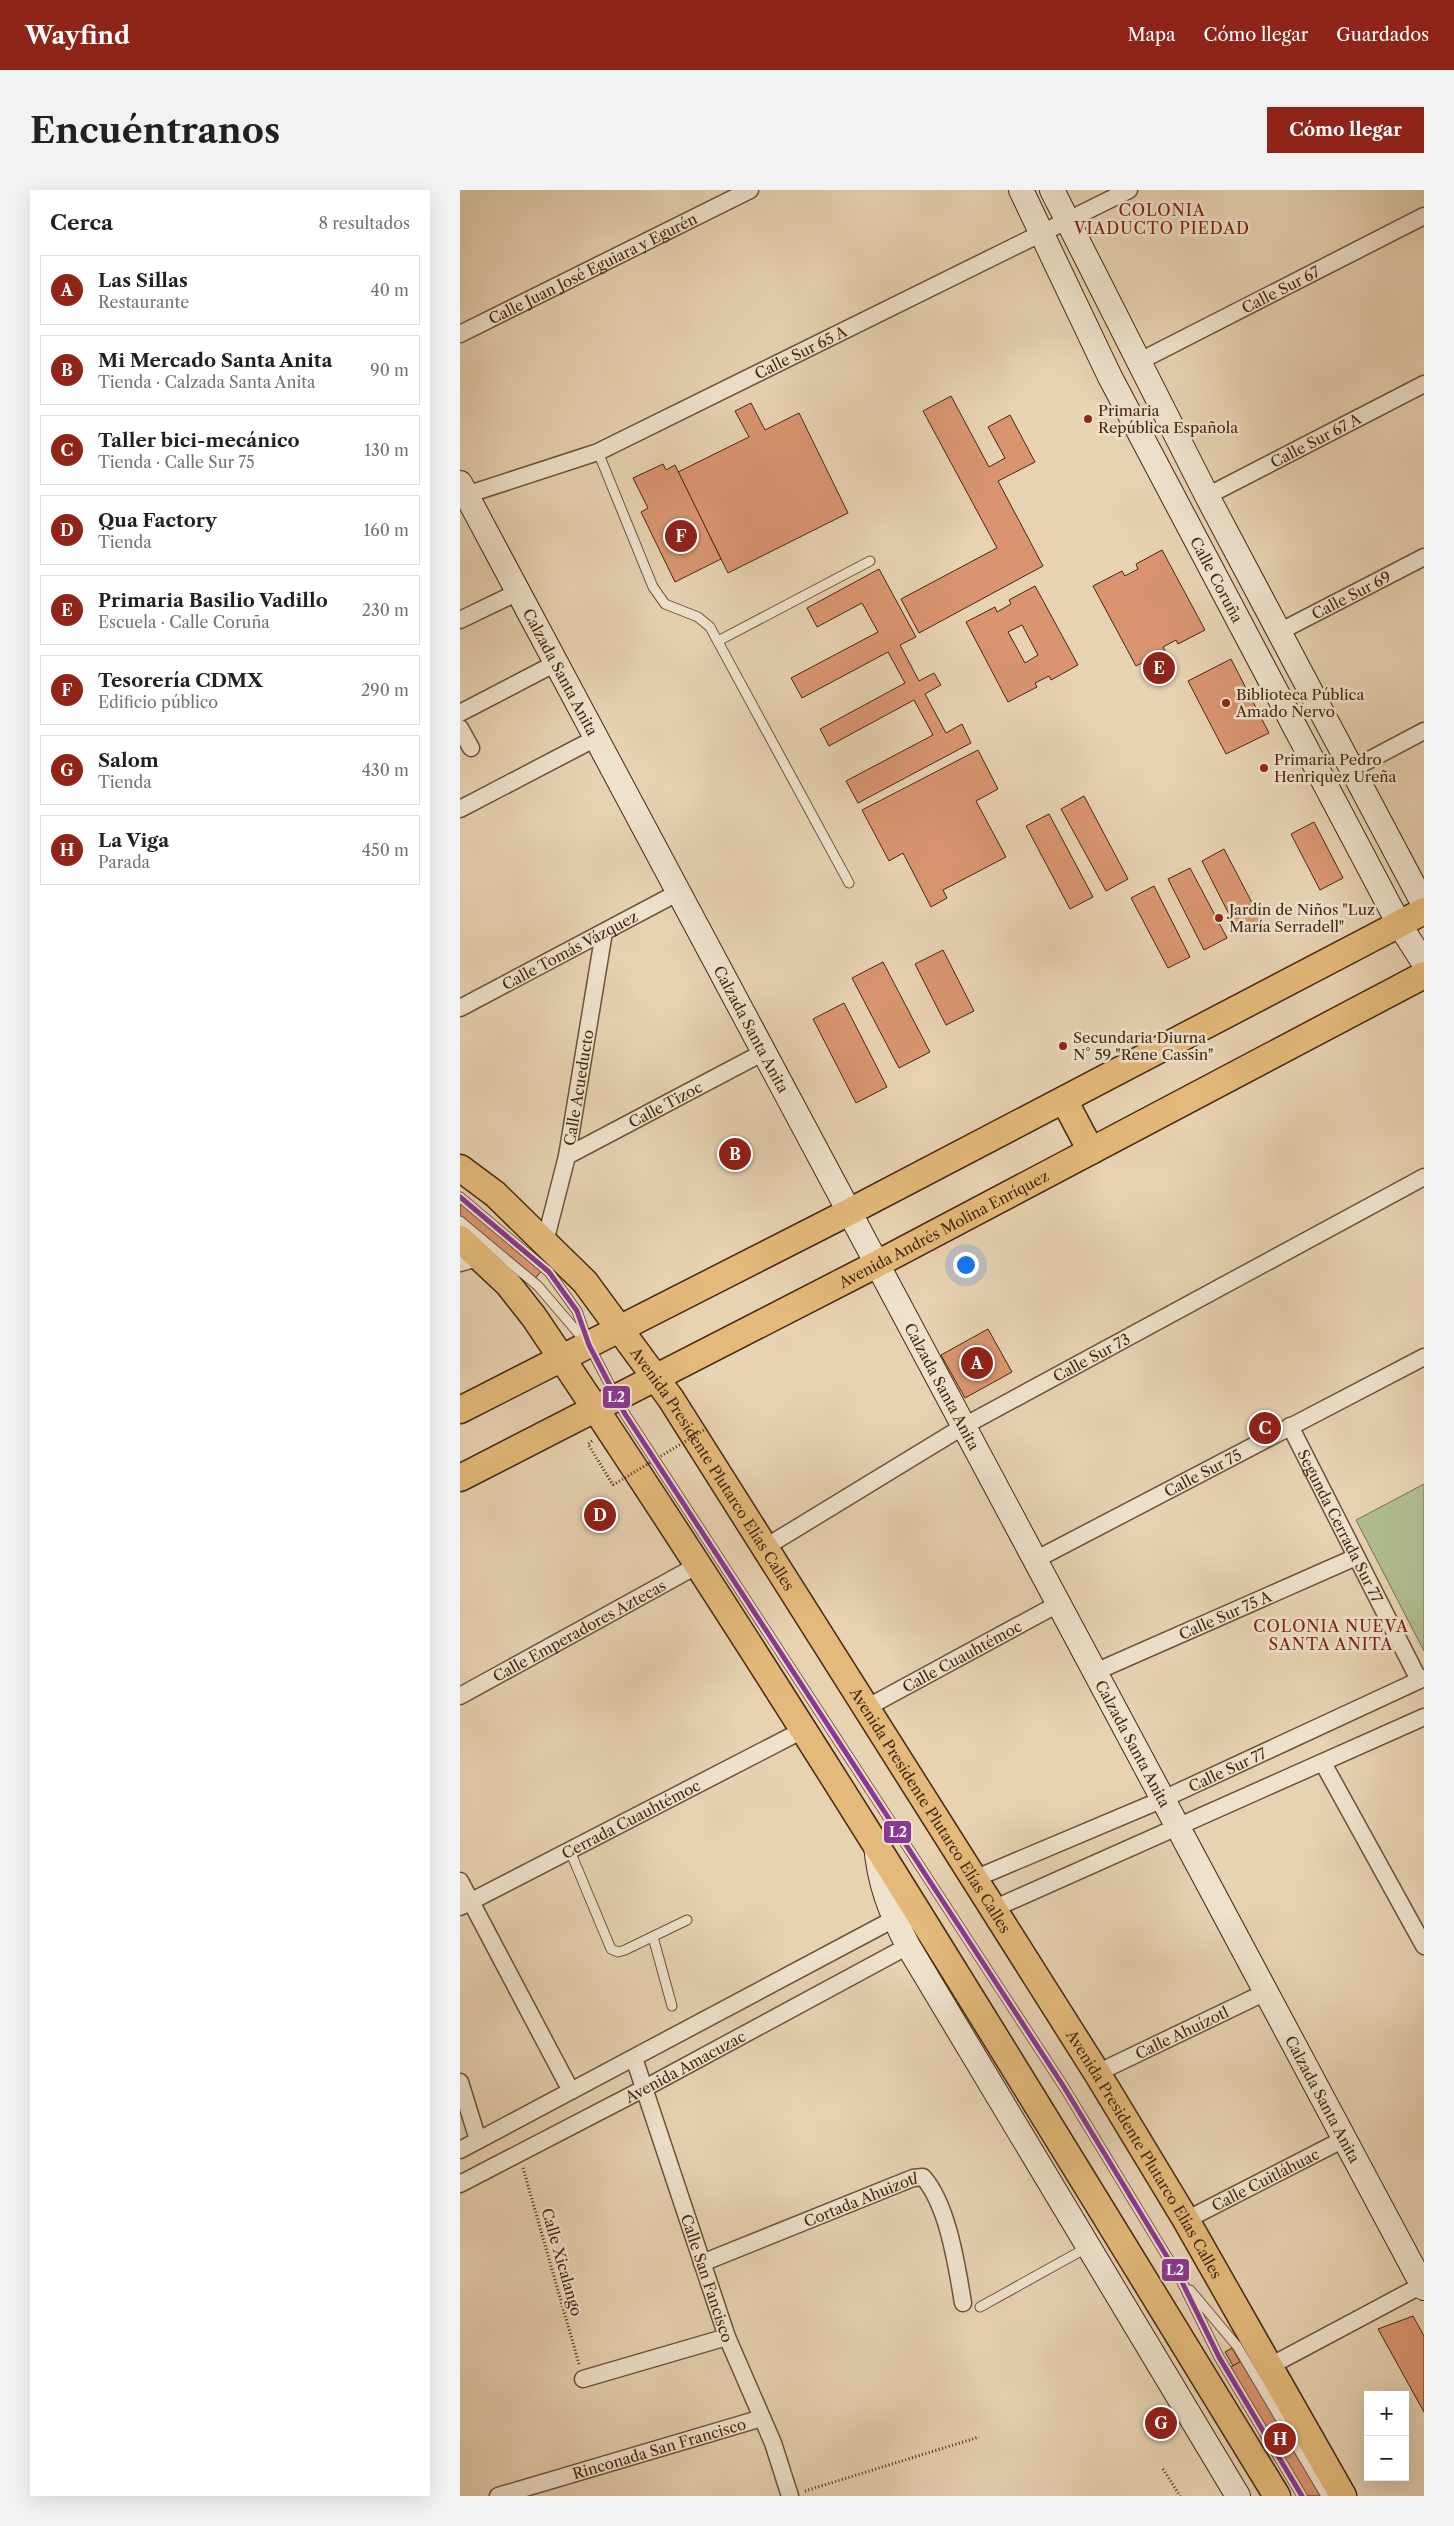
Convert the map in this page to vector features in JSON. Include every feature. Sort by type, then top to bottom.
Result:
[{"type":"main road","points":[[460,1410],[849,1212],[1424,911]]},
{"type":"main road","name":"Avenida Andrés Molina Enríquez","points":[[460,1478],[876,1264],[1424,975]]},
{"type":"main road","points":[[1064,1100],[1091,1151]]},
{"type":"main road","name":"Avenida Presidente Plutarco Elías Calles","points":[[460,1168],[495,1194],[585,1282],[656,1376],[1097,2073],[1186,2220],[1343,2496]]},
{"type":"main road","points":[[460,1239],[471,1260],[529,1310],[562,1359],[605,1402],[698,1565],[876,1844],[1277,2496]]},
{"type":"street","name":"Calle Juan José Eguiara y Egurén","points":[[460,334],[750,190]]},
{"type":"street","name":"Calle Coruña","points":[[1021,190],[1110,376],[1399,924],[1424,963]]},
{"type":"street","name":"Calle Coruña","points":[[1052,190],[1207,496],[1424,905]]},
{"type":"street","name":"Calle Sur 65 A","points":[[462,491],[598,452],[1129,190]]},
{"type":"street","name":"Calle Sur 67","points":[[1138,362],[1424,216]]},
{"type":"street","name":"Calle Sur 67 A","points":[[1207,496],[1424,384]]},
{"type":"street","name":"Calzada Santa Anita","points":[[462,491],[556,662],[1095,1672],[1161,1800],[1178,1828],[1423,2287]]},
{"type":"street","name":"Calle Sur 69","points":[[1279,632],[1424,557]]},
{"type":"street","points":[[460,620],[518,592]]},
{"type":"street","points":[[460,713],[556,662]]},
{"type":"street","points":[[460,728],[471,748]]},
{"type":"street","points":[[1352,769],[1424,731]]},
{"type":"street","points":[[460,809],[596,738]]},
{"type":"street","name":"Calle Tomás Vázquez","points":[[460,1008],[678,892]]},
{"type":"street","name":"Calle Acueducto","points":[[546,1242],[567,1156],[604,932]]},
{"type":"street","name":"Calle Tizoc","points":[[567,1156],[764,1052]]},
{"type":"street","name":"Calle Sur 73","points":[[764,1548],[964,1426],[1424,1177]]},
{"type":"street","name":"Calle Sur 75","points":[[1035,1560],[1424,1357]]},
{"type":"street","name":"Segunda Cerrada Sur 77","points":[[1290,1426],[1356,1557],[1422,1679]]},
{"type":"street","name":"Calle Sur 75 A","points":[[1095,1672],[1356,1557]]},
{"type":"street","name":"Calle Emperadores Aztecas","points":[[460,1696],[698,1565]]},
{"type":"street","name":"Calle Cuauhtémoc","points":[[866,1708],[1058,1604]]},
{"type":"street","name":"Calle Sur 77","points":[[974,1879],[1161,1800],[1422,1679]]},
{"type":"street","points":[[993,1909],[1424,1717]]},
{"type":"street","name":"Cerrada Cuauhtémoc","points":[[465,1904],[803,1730]]},
{"type":"street","points":[[1323,1763],[1424,1946]]},
{"type":"street","points":[[876,1844],[878,1873],[894,1919],[908,1946],[1238,2496]]},
{"type":"street","points":[[460,1881],[465,1904],[571,2091]]},
{"type":"street","name":"Avenida Amacuzac","points":[[460,2150],[894,1919]]},
{"type":"street","name":"Avenida Amacuzac","points":[[460,2184],[645,2088],[908,1946]]},
{"type":"street","name":"Calle Ahuízotl","points":[[1097,2073],[1266,1992]]},
{"type":"street","name":"Calle San Fancisco","points":[[634,2058],[727,2337],[773,2443],[790,2496]]},
{"type":"street","points":[[460,2082],[478,2140]]},
{"type":"street","name":"Calle Cuitláhuac","points":[[1186,2220],[1344,2139]]},
{"type":"street","name":"Cortada Ahuizotl","points":[[702,2263],[913,2178],[923,2177],[930,2184],[950,2233],[963,2304]]},
{"type":"street","points":[[1270,2366],[1423,2287]]},
{"type":"street","points":[[583,2379],[727,2337]]},
{"type":"street","name":"Rinconada San Francisco","points":[[498,2496],[762,2418]]},
{"type":"lane","points":[[598,452],[653,587],[665,604],[698,617],[710,627],[849,883]]},
{"type":"lane","points":[[718,641],[870,560]]},
{"type":"lane","points":[[460,1197],[549,1272],[577,1311],[605,1402],[630,1423],[1064,2087],[1180,2278],[1219,2357],[1302,2496]]},
{"type":"lane","points":[[460,1221],[538,1286],[589,1345]]},
{"type":"lane","points":[[570,1851],[611,1949],[618,1952],[625,1950],[687,1920]]},
{"type":"lane","points":[[653,1937],[672,2006]]},
{"type":"lane","points":[[980,2307],[1088,2246]]},
{"type":"lane","points":[[1180,2278],[1237,2346],[1326,2496]]},
{"type":"path","points":[[588,1444],[613,1485],[709,1427]]},
{"type":"path","name":"Calle Xicalango","points":[[519,2152],[583,2379]]},
{"type":"path","points":[[790,2496],[979,2437]]},
{"type":"path","points":[[1163,2470],[1180,2496]]},
{"type":"green space","points":[[1424,1484],[1424,1651],[1356,1520]]},
{"type":"building","points":[[951,396],[989,467],[1005,458],[988,427],[1010,415],[1035,462],[998,481],[1043,566],[919,633],[901,599],[997,548],[923,411]]},
{"type":"building","points":[[751,403],[765,430],[799,413],[848,513],[728,573],[678,472],[749,437],[735,411]]},
{"type":"building","points":[[663,464],[666,470],[675,465],[721,559],[675,582],[641,512],[648,508],[633,478]]},
{"type":"building","points":[[1162,550],[1205,630],[1178,644],[1176,640],[1163,647],[1165,651],[1136,666],[1093,586],[1122,571],[1125,576],[1138,569],[1136,564]]},
{"type":"building","points":[[879,569],[916,637],[900,645],[919,681],[934,673],[941,685],[925,694],[946,733],[962,724],[971,743],[858,803],[846,781],[933,735],[914,700],[829,746],[820,729],[905,683],[888,652],[802,698],[791,678],[878,632],[862,603],[817,627],[807,608]]},
{"type":"building","points":[[1035,586],[1078,665],[1051,680],[1049,676],[1035,683],[1037,687],[1008,702],[966,622],[995,607],[997,612],[1011,604],[1009,600]],"holes":[[[1022,625],[1038,655],[1025,663],[1008,632]]]},
{"type":"building","name":"Biblioteca Pública Amado Nervo","points":[[1231,659],[1269,733],[1226,754],[1188,681]]},
{"type":"building","points":[[978,750],[998,789],[976,801],[1006,857],[943,890],[947,898],[931,907],[903,853],[889,861],[862,810]]},
{"type":"building","points":[[1084,796],[1128,879],[1106,891],[1061,809]]},
{"type":"building","points":[[1049,814],[1093,897],[1070,909],[1026,826]]},
{"type":"building","points":[[1314,822],[1343,878],[1320,890],[1291,834]]},
{"type":"building","points":[[1224,849],[1261,920],[1238,932],[1202,861]]},
{"type":"building","points":[[1190,868],[1227,938],[1204,950],[1168,879]]},
{"type":"building","points":[[1154,886],[1190,957],[1168,968],[1131,898]]},
{"type":"building","points":[[943,950],[974,1011],[946,1025],[915,964]]},
{"type":"building","points":[[883,962],[930,1052],[899,1068],[852,978]]},
{"type":"building","points":[[844,1003],[887,1087],[856,1103],[813,1019]]},
{"type":"building","points":[[460,1197],[544,1268],[532,1282],[460,1221]]},
{"type":"building","points":[[988,1329],[1012,1372],[965,1398],[941,1355]]},
{"type":"building","points":[[1413,2316],[1424,2336],[1424,2412],[1378,2329]]},
{"type":"building","points":[[1232,2348],[1243,2367],[1236,2371],[1225,2352]]},
{"type":"building","points":[[1245,2359],[1326,2496],[1304,2496],[1229,2368]]},
{"type":"transit line","name":"L2","points":[[460,1197],[549,1272],[577,1311],[589,1345],[625,1414],[1064,2087],[1180,2278],[1219,2357],[1302,2496]]},
{"type":"place","name":"Primaria República Española","points":[[1088,419]]},
{"type":"place","name":"Tesorería CDMX","points":[[681,536]]},
{"type":"place","name":"Primaria Basilio Vadillo","points":[[1159,668]]},
{"type":"place","name":"Biblioteca Pública Amado Nervo","points":[[1226,703]]},
{"type":"place","name":"Primaria Pedro Henriquez Ureña","points":[[1264,768]]},
{"type":"place","name":"Jardín de Niños \"Luz María Serradell\"","points":[[1219,918]]},
{"type":"place","name":"Secundaria Diurna N° 59 \"Rene Cassin\"","points":[[1063,1046]]},
{"type":"place","name":"Mi Mercado Santa Anita","points":[[735,1154]]},
{"type":"place","name":"Las Sillas","points":[[977,1363]]},
{"type":"place","name":"Taller bici-mecánico","points":[[1265,1428]]},
{"type":"place","name":"Qua Factory","points":[[600,1515]]},
{"type":"place","name":"Salom","points":[[1161,2423]]},
{"type":"place","name":"La Viga","points":[[1280,2439]]},
{"type":"district","name":"COLONIA VIADUCTO PIEDAD","points":[[1162,219]]},
{"type":"district","name":"COLONIA NUEVA SANTA ANITA","points":[[1331,1635]]}]
